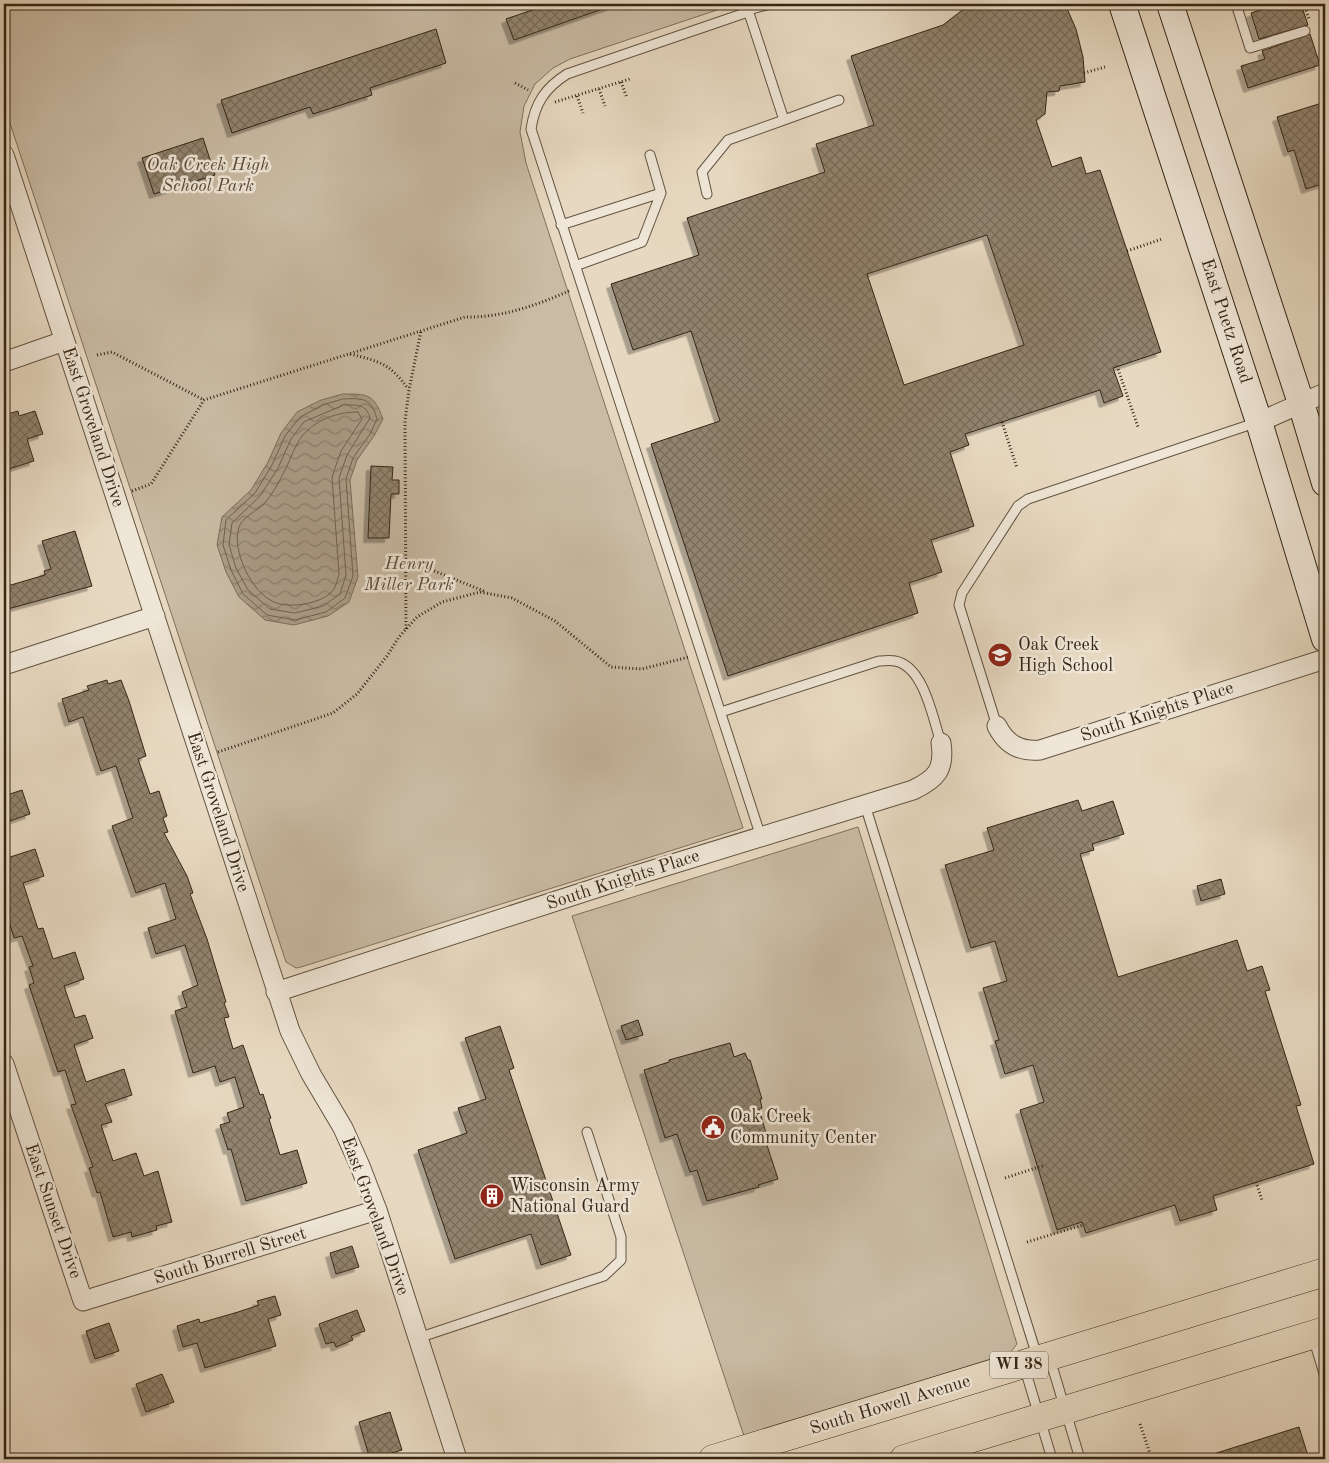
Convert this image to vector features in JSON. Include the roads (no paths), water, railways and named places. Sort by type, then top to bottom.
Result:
[{"type":"main road","name":"South Howell Avenue","points":[[713,1459],[1325,1272]]},
{"type":"main road","points":[[904,1459],[1319,1333]]},
{"type":"street","name":"East Puetz Road","points":[[1122,4],[1259,422],[1325,639]]},
{"type":"street","points":[[1170,4],[1301,403],[1325,483]]},
{"type":"street","name":"East Groveland Drive","points":[[4,155],[276,992],[298,1049],[343,1128],[377,1210],[457,1459]]},
{"type":"street","points":[[4,362],[64,341]]},
{"type":"street","points":[[1259,422],[1325,394]]},
{"type":"street","points":[[4,665],[155,616]]},
{"type":"street","name":"South Knights Place","points":[[997,726],[1002,737],[1013,745],[1027,751],[1040,750],[1325,659]]},
{"type":"street","name":"South Knights Place","points":[[276,992],[913,790],[930,782],[940,769],[943,756],[941,743]]},
{"type":"street","name":"East Sunset Drive","points":[[4,1064],[83,1301]]},
{"type":"street","name":"South Burrell Street","points":[[83,1301],[377,1210]]},
{"type":"lane","points":[[761,837],[531,129],[538,101],[546,89],[567,74],[750,7],[770,4]]},
{"type":"lane","points":[[1236,4],[1250,48],[1305,31]]},
{"type":"lane","points":[[750,7],[784,120]]},
{"type":"lane","points":[[706,194],[702,172],[728,140],[839,100]]},
{"type":"lane","points":[[575,266],[642,242],[661,193],[650,155]]},
{"type":"lane","points":[[561,226],[661,193]]},
{"type":"lane","points":[[997,726],[959,605],[962,594],[1018,506],[1028,500],[1259,422]]},
{"type":"lane","points":[[721,712],[879,661],[895,661],[908,666],[916,675],[941,743]]},
{"type":"lane","points":[[865,805],[1036,1359],[1066,1410],[1080,1459]]},
{"type":"lane","points":[[418,1338],[604,1276],[620,1260],[622,1237],[587,1132]]},
{"type":"lane","points":[[1319,1333],[1325,1377]]},
{"type":"lane","points":[[1036,1359],[1039,1418],[1052,1459]]},
{"type":"water","points":[[343,394],[359,394],[369,397],[380,411],[383,419],[374,436],[357,460],[350,480],[358,577],[349,602],[328,616],[294,625],[265,620],[239,597],[226,572],[217,545],[222,517],[251,490],[268,462],[281,433],[297,412],[321,400]]},
{"type":"place","name":"Oak Creek High School","points":[[1000,655]]},
{"type":"place","name":"Oak Creek Community Center","points":[[713,1127]]},
{"type":"place","name":"Wisconsin Army National Guard","points":[[492,1196]]},
{"type":"park label","name":"Oak Creek High School Park","points":[[208,175]]},
{"type":"park label","name":"Henry Miller Park","points":[[409,574]]}]
